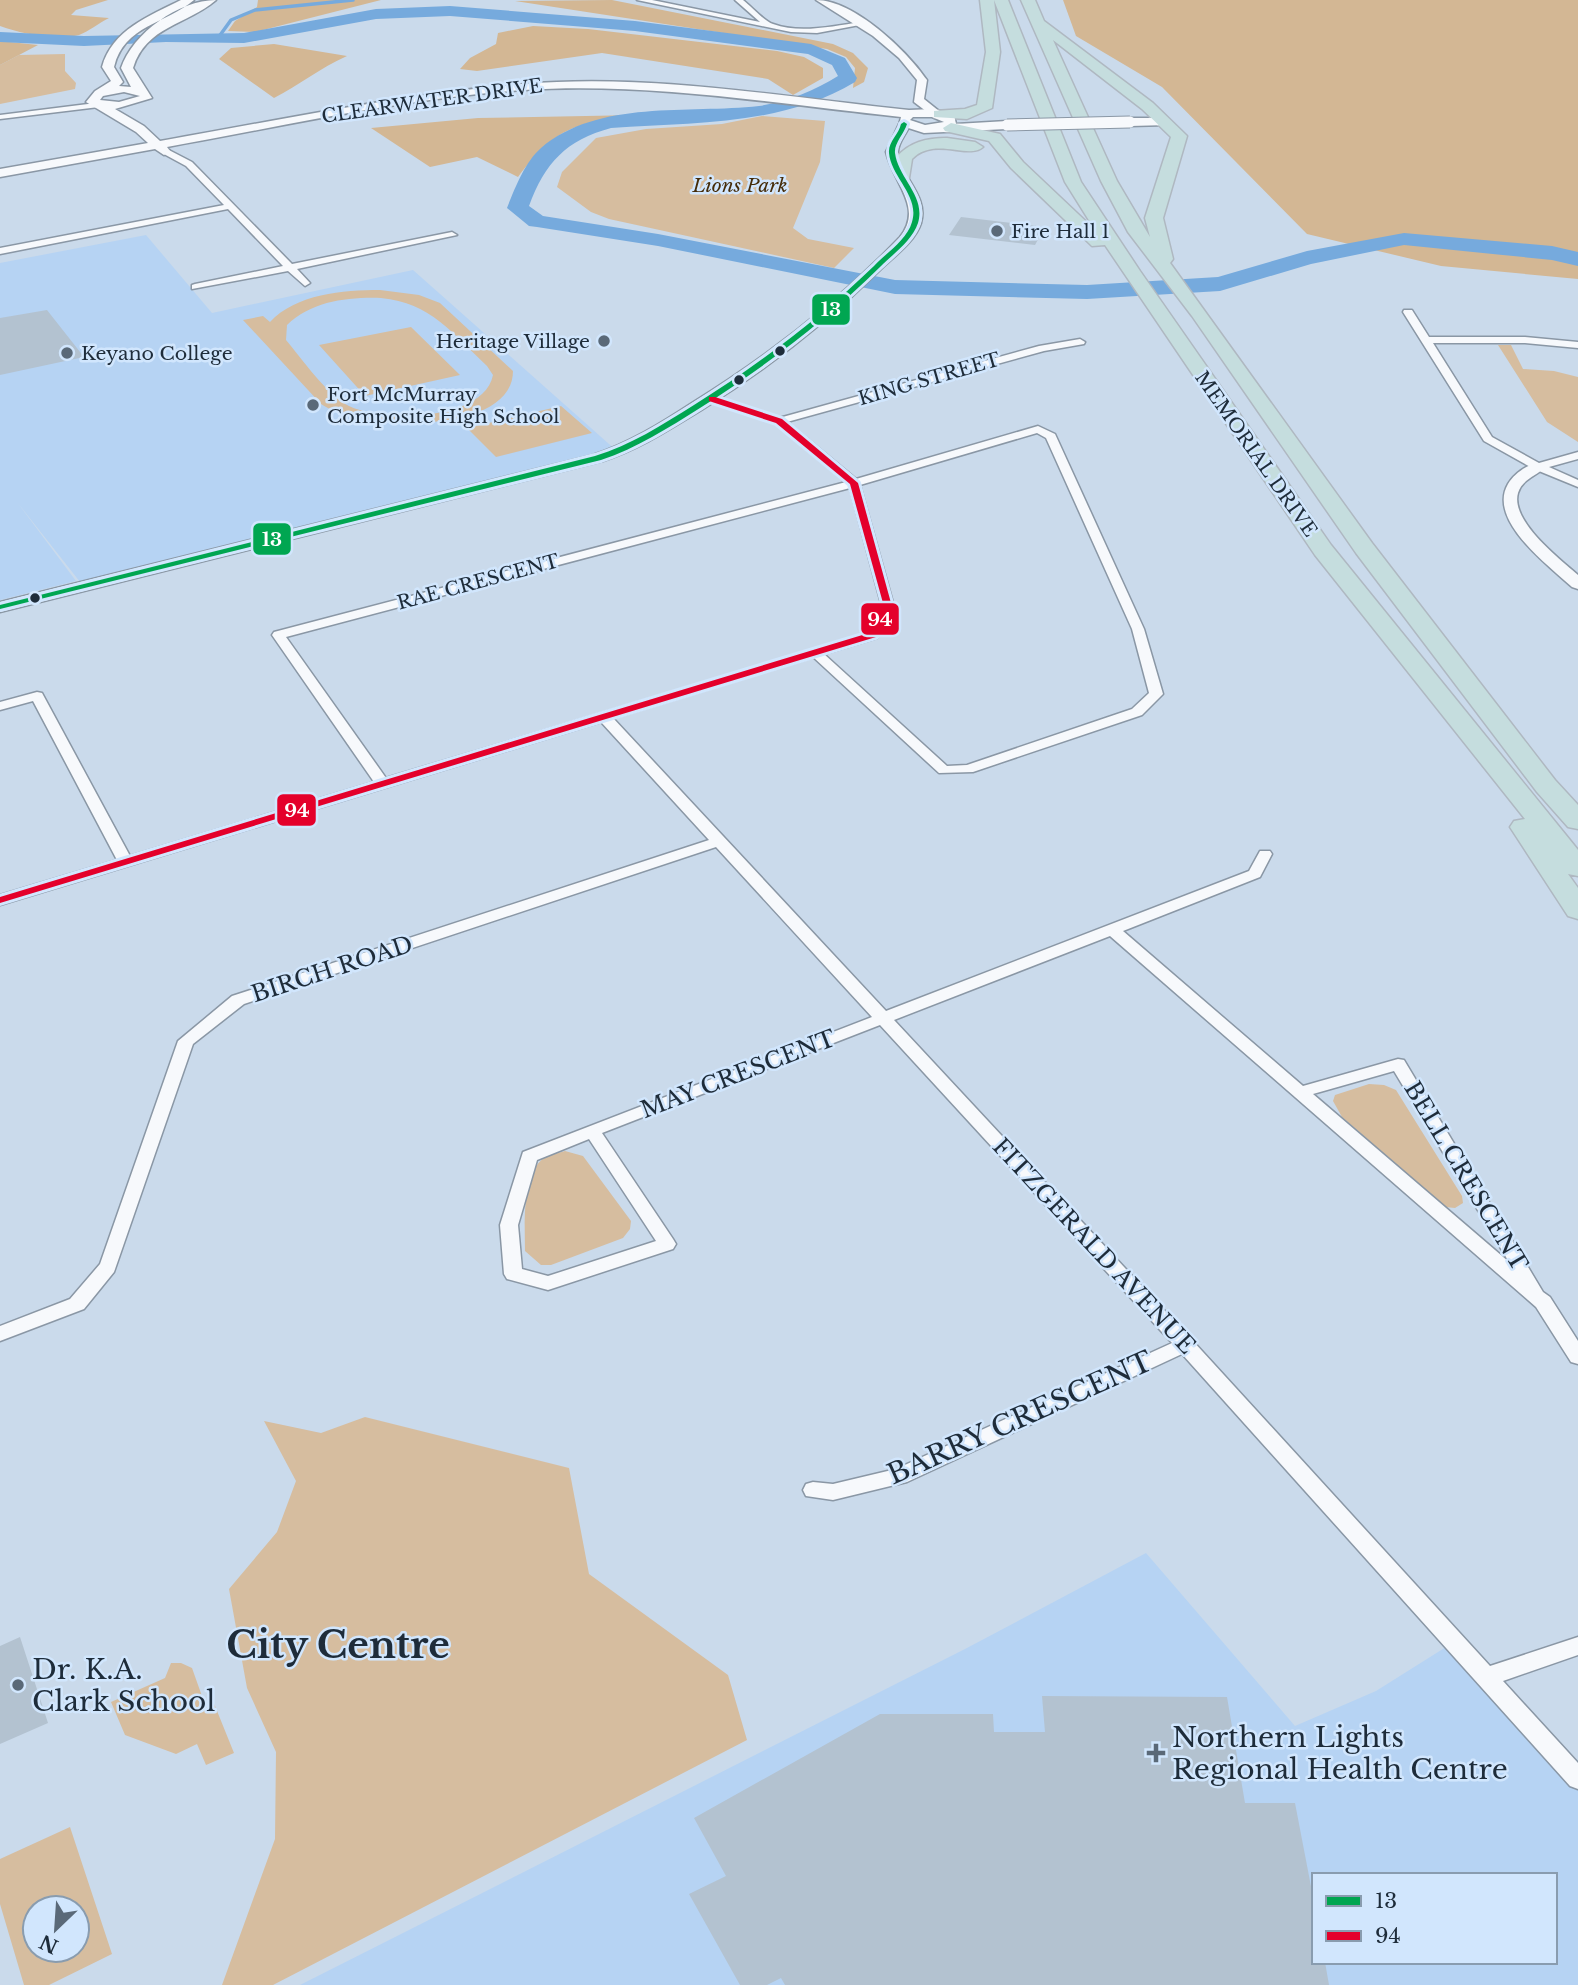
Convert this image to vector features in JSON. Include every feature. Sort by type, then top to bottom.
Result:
[{"type":"highway","points":[[941,122],[984,108],[993,52],[987,0]]},
{"type":"highway","name":"MEMORIAL DRIVE","points":[[1001,0],[1073,182],[1130,272],[1323,550],[1578,868]]},
{"type":"highway","name":"MEMORIAL DRIVE","points":[[1028,0],[1109,181],[1137,232],[1199,312],[1364,548],[1546,786],[1578,821]]},
{"type":"highway","points":[[1036,17],[1082,57],[1159,113],[1164,122],[1179,136],[1154,218],[1167,268]]},
{"type":"highway","points":[[941,122],[994,137],[1017,164],[1130,272]]},
{"type":"highway","points":[[901,170],[906,154],[917,147],[936,144],[978,147],[1017,164]]},
{"type":"highway","points":[[1435,641],[1578,794]]},
{"type":"highway","points":[[1423,675],[1578,910]]},
{"type":"main road","points":[[97,102],[117,82],[108,67],[110,55],[142,25],[188,0]]},
{"type":"main road","points":[[139,90],[127,68],[132,53],[145,38],[211,0]]},
{"type":"main road","name":"CLEARWATER DRIVE","points":[[0,173],[480,97],[571,90],[694,94],[941,122],[1007,125],[1164,122]]},
{"type":"main road","points":[[106,91],[144,92],[146,98],[131,107],[135,116],[160,128],[181,145]]},
{"type":"main road","points":[[97,102],[136,103]]},
{"type":"main road","points":[[97,102],[161,148]]},
{"type":"main road","name":"CLEARWATER DRIVE","points":[[0,181],[161,148]]},
{"type":"street","points":[[641,0],[771,27],[808,31],[861,24]]},
{"type":"street","points":[[738,0],[771,27]]},
{"type":"street","points":[[0,607],[618,452],[643,442],[777,355],[874,270],[915,222],[916,212],[901,170],[900,147],[916,134],[941,122],[918,100],[922,80],[905,58],[861,24],[821,0]]},
{"type":"street","points":[[728,18],[750,11]]},
{"type":"street","points":[[901,170],[892,158],[892,148],[907,119],[910,96],[922,80]]},
{"type":"street","points":[[0,116],[97,102]]},
{"type":"street","points":[[181,145],[188,164]]},
{"type":"street","points":[[161,148],[188,164],[305,283]]},
{"type":"street","points":[[0,251],[232,206]]},
{"type":"street","points":[[195,287],[452,235]]},
{"type":"street","points":[[1408,312],[1488,439],[1538,467],[1578,484]]},
{"type":"street","points":[[1425,340],[1525,340],[1577,344]]},
{"type":"street","name":"KING STREET","points":[[779,421],[1043,348],[1080,342]]},
{"type":"street","points":[[0,900],[873,635],[887,603],[854,483],[779,421],[712,399]]},
{"type":"street","points":[[817,654],[944,769],[968,769],[1136,712],[1156,694],[1138,629],[1051,436],[1038,429],[854,483]]},
{"type":"street","points":[[1578,455],[1520,474],[1508,495],[1510,511],[1522,529],[1578,584]]},
{"type":"street","name":"RAE CRESCENT","points":[[383,784],[278,635],[854,483]]},
{"type":"street","points":[[0,705],[37,696],[126,862]]},
{"type":"street","name":"FITZGERALD AVENUE","points":[[605,718],[1185,1345],[1578,1779]]},
{"type":"street","name":"BIRCH ROAD","points":[[0,1334],[77,1304],[108,1267],[186,1041],[238,1000],[720,841]]},
{"type":"street","points":[[883,1018],[1255,874],[1265,854]]},
{"type":"street","name":"BELL CRESCENT","points":[[1113,930],[1543,1302]]},
{"type":"street","name":"MAY CRESCENT","points":[[592,1131],[667,1244],[548,1283],[513,1274],[509,1226],[530,1156],[592,1131],[883,1018]]},
{"type":"street","name":"BELL CRESCENT","points":[[1301,1092],[1398,1064],[1578,1357]]},
{"type":"street","name":"BARRY CRESCENT","points":[[813,1490],[833,1492],[900,1476],[1185,1345]]},
{"type":"street","points":[[1486,1677],[1578,1646]]},
{"type":"shaded area","points":[[0,0],[108,0],[76,10],[71,15],[109,18],[79,35],[39,36],[0,26]]},
{"type":"shaded area","points":[[258,0],[381,0],[255,32],[228,31],[235,21],[257,7]]},
{"type":"shaded area","points":[[612,0],[833,44],[853,53],[868,68],[864,82],[853,88],[855,68],[846,57],[827,49],[515,1]]},
{"type":"shaded area","points":[[1063,0],[1578,0],[1578,279],[1441,266],[1307,234],[1162,87],[1076,36]]},
{"type":"shaded area","points":[[533,26],[588,29],[777,51],[804,57],[823,68],[823,78],[793,95],[768,79],[602,53],[477,71],[460,69],[470,58],[496,44],[498,33]]},
{"type":"shaded area","points":[[0,41],[38,45],[0,65]]},
{"type":"shaded area","points":[[274,44],[347,56],[274,98],[219,59],[231,48]]},
{"type":"shaded area","points":[[638,115],[598,121],[569,130],[545,147],[518,177],[477,157],[430,167],[371,128],[478,118]]},
{"type":"shaded area","name":"Fort McMurray Composite High School","points":[[146,235],[212,313],[413,270],[618,452],[84,587],[17,502],[76,581],[0,600],[0,263]]},
{"type":"shaded area","name":"Northern Lights Regional Health Centre","points":[[1146,1553],[1295,1726],[1376,1691],[1454,1642],[1578,1779],[1578,1985],[300,1985],[965,1649]]},
{"type":"green space","points":[[65,54],[65,71],[76,83],[75,89],[0,104],[0,65],[19,55]]},
{"type":"green space","name":"Lions Park","points":[[762,116],[825,121],[820,162],[793,228],[808,239],[854,248],[834,268],[609,219],[591,212],[557,187],[562,172],[596,138],[646,129],[722,124]]},
{"type":"green space","points":[[366,290],[419,295],[440,303],[513,371],[506,392],[488,407],[462,417],[431,422],[398,423],[340,413],[321,404],[243,320],[263,316],[270,322],[293,305],[306,300]],"holes":[[[356,298],[398,301],[414,306],[440,322],[487,366],[493,375],[486,390],[471,402],[452,410],[430,414],[385,415],[365,411],[349,406],[332,394],[286,340],[287,325],[319,306]]]},
{"type":"green space","points":[[411,327],[460,375],[365,396],[319,345]]},
{"type":"green space","points":[[1498,345],[1511,345],[1523,369],[1554,371],[1578,377],[1578,442],[1547,422]]},
{"type":"green space","points":[[561,406],[592,433],[496,457],[467,428]]},
{"type":"green space","points":[[1369,1084],[1384,1085],[1396,1090],[1462,1196],[1463,1203],[1455,1208],[1445,1207],[1342,1117],[1333,1101],[1335,1095]]},
{"type":"green space","points":[[565,1151],[583,1156],[631,1221],[630,1229],[623,1238],[551,1265],[541,1265],[525,1251],[528,1188],[531,1176],[544,1158]]},
{"type":"green space","points":[[365,1417],[569,1468],[589,1574],[728,1675],[747,1740],[273,1985],[222,1985],[275,1839],[276,1752],[247,1688],[229,1589],[277,1532],[296,1481],[264,1421],[321,1433]]},
{"type":"green space","points":[[171,1663],[181,1663],[192,1668],[203,1699],[213,1701],[234,1753],[206,1765],[197,1744],[176,1754],[125,1735],[111,1702],[165,1678]]},
{"type":"green space","points":[[70,1827],[112,1954],[49,1985],[24,1985],[0,1904],[0,1859]]},
{"type":"building","name":"Fire Hall 1","points":[[961,217],[1045,227],[1035,245],[949,235]]},
{"type":"building","points":[[47,310],[84,357],[0,375],[0,318]]},
{"type":"building","name":"Dr. K.A. Clark School","points":[[20,1637],[48,1723],[0,1744],[0,1646]]},
{"type":"building","name":"Northern Lights Regional Health Centre","points":[[1042,1696],[1227,1697],[1245,1803],[1295,1803],[1312,1892],[1312,1964],[1325,1964],[1329,1985],[785,1985],[781,1978],[767,1985],[740,1985],[689,1894],[726,1876],[694,1818],[880,1714],[993,1714],[994,1732],[1045,1732]]},
{"type":"waterway","points":[[218,38],[231,20],[255,10],[353,0]]},
{"type":"waterway","points":[[0,37],[84,41],[166,37],[244,38],[320,22],[376,14],[450,11],[635,26],[811,49],[839,62],[848,78],[820,95],[762,111],[611,122],[584,129],[547,153],[527,184],[518,208],[537,221],[658,240],[787,268],[895,287],[1087,292],[1220,284],[1307,258],[1404,239],[1552,253],[1578,259]]},
{"type":"transit line","name":"13","points":[[0,607],[598,458],[639,442],[725,389],[794,341],[904,240],[915,222],[916,214],[912,197],[892,152],[904,124]]},
{"type":"transit line","name":"94","points":[[0,900],[873,635],[887,603],[854,483],[779,421],[712,399]]},
{"type":"place","name":"Fire Hall 1","points":[[997,231]]},
{"type":"place","name":"Heritage Village","points":[[604,341]]},
{"type":"place","name":"Keyano College","points":[[67,353]]},
{"type":"place","name":"Fort McMurray Composite High School","points":[[313,405]]},
{"type":"place","name":"Dr. K.A. Clark School","points":[[18,1685]]},
{"type":"place","name":"Northern Lights Regional Health Centre","points":[[1156,1753]]},
{"type":"district","name":"City Centre","points":[[338,1645]]}]
